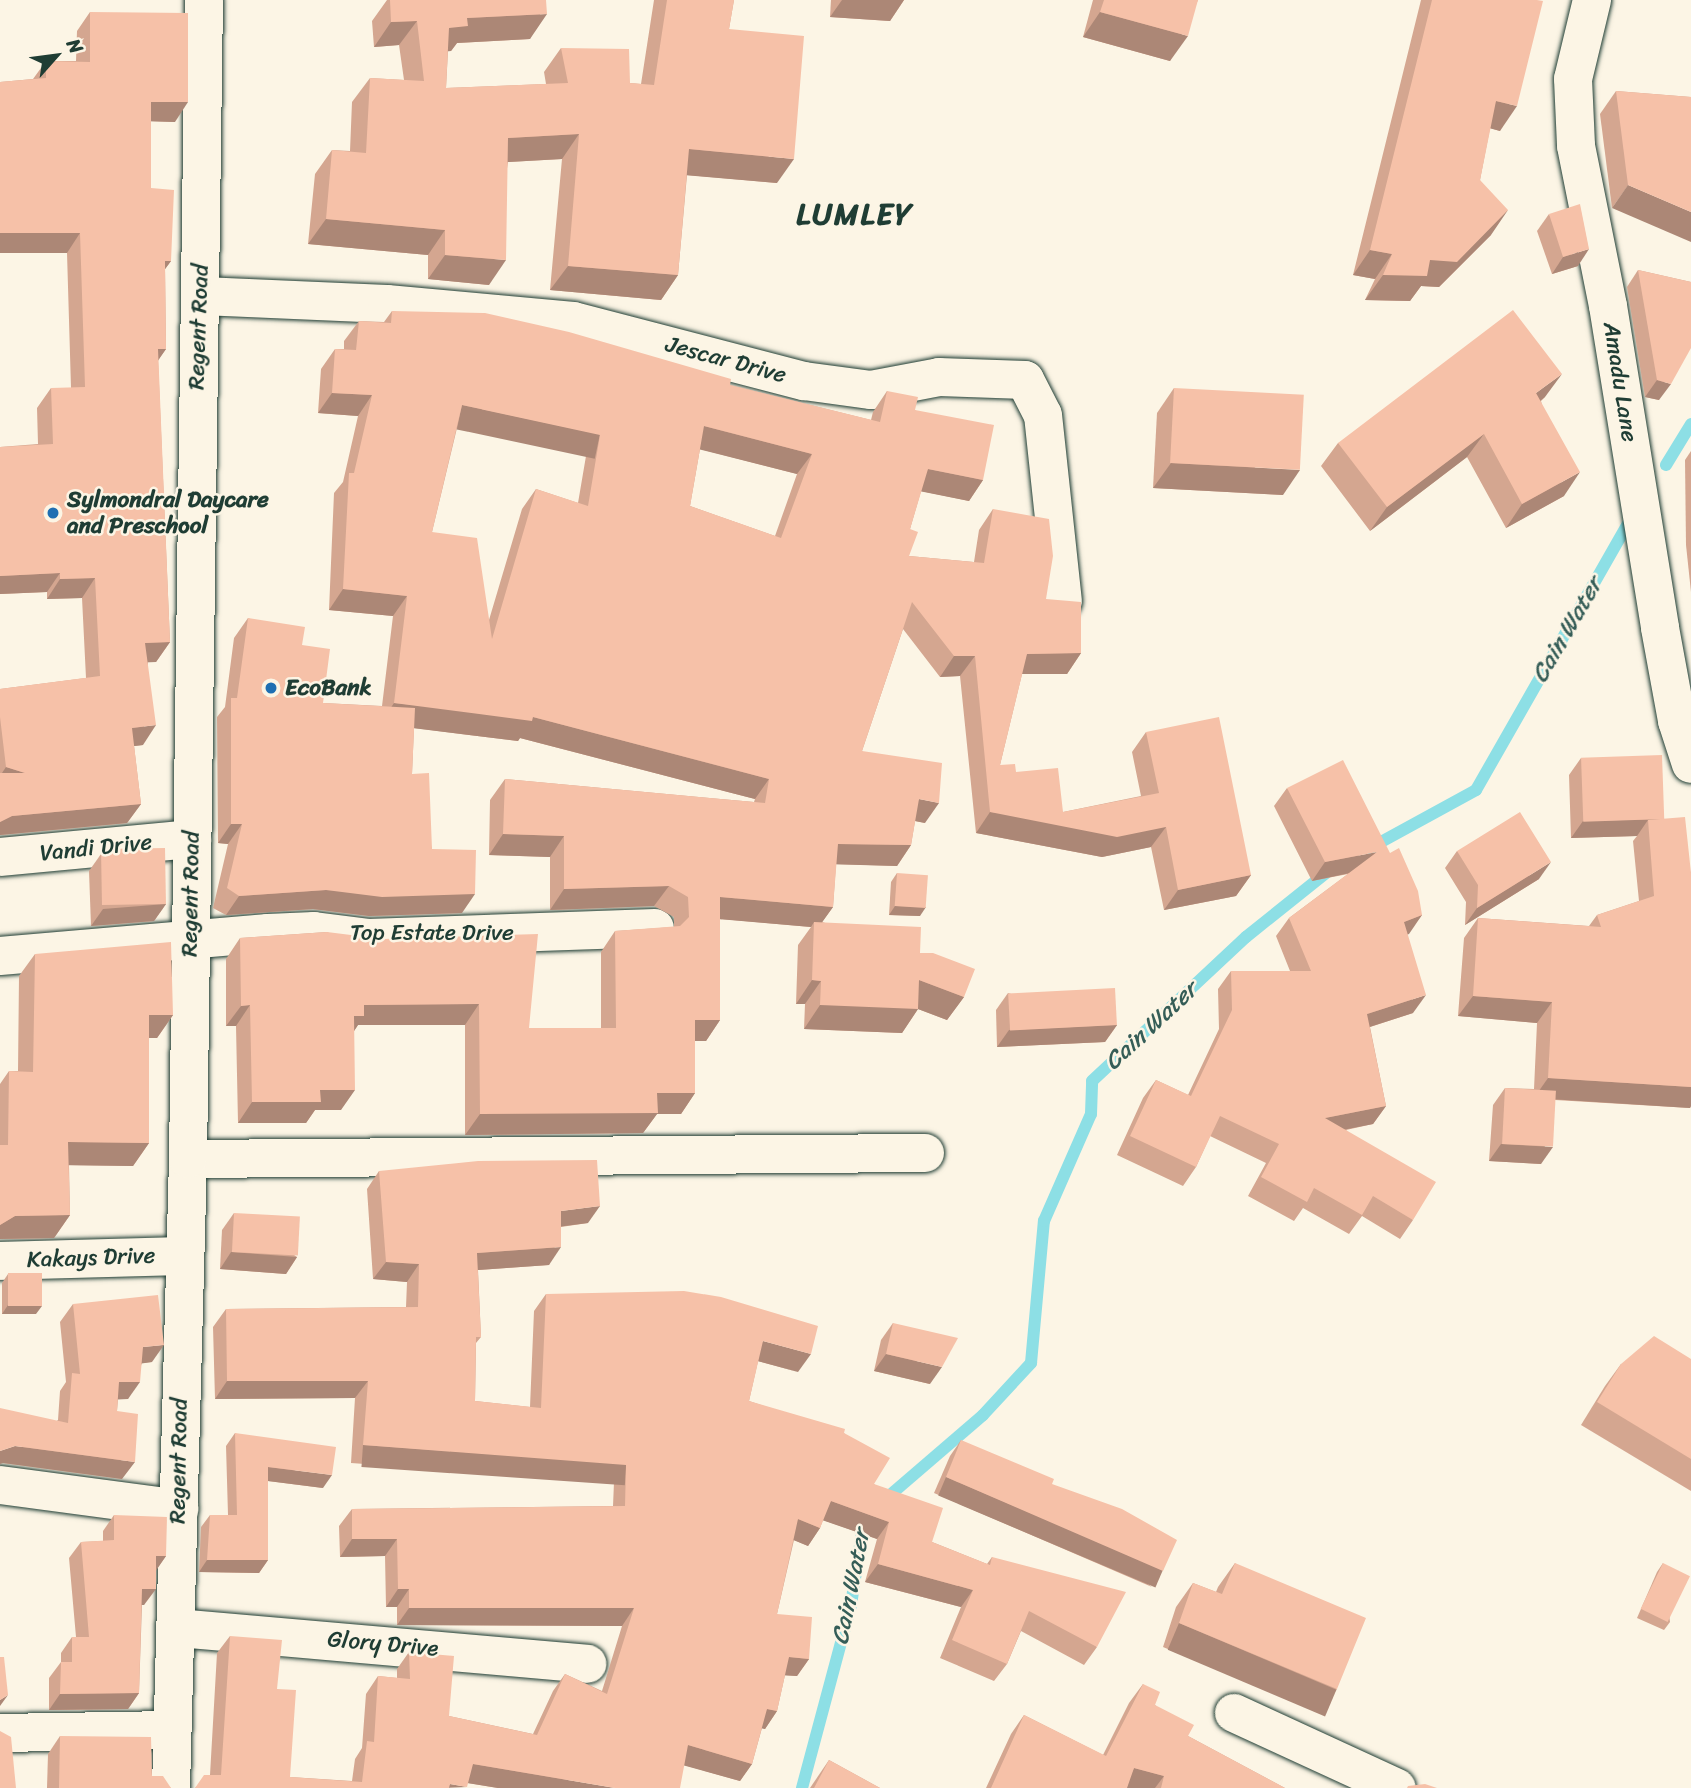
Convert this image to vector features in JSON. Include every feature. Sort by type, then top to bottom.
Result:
[{"type":"street","name":"Regent Road","points":[[171,1788],[171,1730],[178,1628],[182,1256],[188,1159],[195,428],[202,296],[204,0]]},
{"type":"street","name":"Amadu Lane","points":[[1592,0],[1573,79],[1576,146],[1608,306],[1677,720],[1691,764]]},
{"type":"street","name":"Jescar Drive","points":[[202,296],[387,304],[573,321],[804,381],[871,390],[939,377],[1025,380],[1043,415],[1063,601]]},
{"type":"street","name":"Vandi Drive","points":[[0,857],[192,839]]},
{"type":"street","name":"Top Estate Drive","points":[[0,956],[314,931],[368,938],[656,928]]},
{"type":"street","points":[[188,1159],[925,1153]]},
{"type":"street","name":"Kakays Drive","points":[[0,1261],[182,1256]]},
{"type":"street","points":[[0,1485],[179,1509]]},
{"type":"street","name":"Glory Drive","points":[[178,1628],[587,1664]]},
{"type":"street","points":[[1234,1713],[1398,1788]]},
{"type":"street","points":[[0,1732],[171,1730]]},
{"type":"building","points":[[390,0],[546,0],[547,14],[467,18],[468,26],[449,28],[446,88],[568,83],[561,48],[629,49],[630,83],[654,85],[667,0],[734,0],[729,29],[804,36],[794,159],[689,149],[678,275],[568,266],[579,134],[508,138],[506,260],[445,255],[445,230],[326,219],[332,150],[366,153],[370,78],[424,81],[417,21],[391,22]]},
{"type":"building","points":[[1104,0],[1198,0],[1188,36],[1100,12]]},
{"type":"building","points":[[1432,0],[1543,1],[1517,106],[1496,101],[1480,180],[1508,210],[1457,262],[1430,260],[1427,276],[1383,275],[1392,254],[1370,250]]},
{"type":"building","points":[[90,12],[188,13],[188,102],[151,102],[151,188],[174,190],[171,261],[165,261],[166,349],[158,349],[170,642],[145,643],[156,725],[132,728],[141,804],[12,816],[0,822],[0,773],[25,773],[6,767],[0,717],[0,689],[100,676],[95,578],[60,579],[60,573],[0,576],[0,447],[53,444],[51,388],[85,387],[80,233],[0,233],[0,82],[46,78],[46,61],[90,62]]},
{"type":"building","points":[[1616,91],[1691,97],[1691,212],[1628,185]]},
{"type":"building","points":[[1580,204],[1589,249],[1563,257],[1549,214]]},
{"type":"building","points":[[1638,270],[1691,282],[1691,348],[1671,384],[1657,380]]},
{"type":"building","points":[[1513,310],[1562,374],[1536,393],[1580,472],[1522,504],[1484,434],[1387,507],[1338,443]]},
{"type":"building","points":[[392,311],[485,313],[569,332],[731,379],[730,385],[880,422],[887,391],[918,397],[915,410],[994,425],[983,480],[928,469],[910,529],[918,532],[909,556],[984,563],[993,509],[1049,519],[1053,556],[1046,599],[1081,602],[1081,653],[1027,654],[1000,765],[1015,764],[1016,772],[1058,768],[1063,812],[1159,793],[1146,732],[1219,717],[1251,875],[1178,890],[1166,827],[1117,837],[990,812],[975,656],[954,656],[912,602],[862,751],[942,763],[939,803],[919,799],[911,845],[838,844],[833,907],[720,897],[720,1020],[695,1020],[695,1093],[657,1093],[658,1113],[480,1114],[479,1004],[364,1005],[364,1016],[354,1016],[355,1090],[320,1090],[321,1102],[252,1102],[250,1005],[241,1006],[240,938],[327,932],[383,939],[538,934],[529,1028],[616,1028],[615,931],[680,926],[689,917],[688,897],[669,886],[564,889],[564,836],[503,834],[505,779],[765,803],[769,779],[533,717],[532,721],[394,703],[407,596],[343,589],[349,473],[354,473],[372,395],[332,393],[335,349],[356,350],[359,321],[391,323]],"holes":[[[462,405],[600,435],[588,506],[536,489],[492,639],[477,538],[432,532]],[[704,426],[812,454],[781,538],[690,506]]]},
{"type":"building","points":[[1174,388],[1304,395],[1300,470],[1170,463]]},
{"type":"building","points":[[248,618],[305,627],[302,645],[330,649],[323,703],[415,708],[412,774],[429,773],[432,849],[476,850],[475,894],[382,897],[326,890],[239,896],[227,888],[242,824],[231,824],[231,698],[237,698]]},
{"type":"building","points":[[1662,755],[1664,819],[1583,822],[1581,758]]},
{"type":"building","points":[[1343,760],[1390,853],[1399,848],[1418,891],[1422,915],[1404,922],[1426,995],[1367,1014],[1386,1106],[1325,1118],[1436,1182],[1413,1220],[1373,1196],[1362,1215],[1314,1188],[1307,1202],[1261,1177],[1279,1144],[1220,1116],[1196,1167],[1130,1136],[1156,1080],[1191,1096],[1232,1010],[1231,971],[1311,971],[1289,918],[1377,852],[1325,862],[1287,788]]},
{"type":"building","points":[[1520,812],[1551,862],[1477,908],[1478,885],[1457,851]]},
{"type":"building","points":[[1685,817],[1691,873],[1691,1087],[1548,1078],[1552,1002],[1473,996],[1478,918],[1601,927],[1597,915],[1654,896],[1648,820]]},
{"type":"building","points":[[165,848],[166,904],[102,905],[101,849]]},
{"type":"building","points":[[897,873],[928,875],[926,908],[895,906]]},
{"type":"building","points":[[814,922],[921,927],[920,953],[933,953],[975,969],[964,997],[919,980],[918,1009],[820,1005],[821,981],[812,980]]},
{"type":"building","points":[[171,942],[173,1015],[149,1015],[149,1143],[68,1142],[70,1215],[15,1216],[0,1225],[0,1145],[8,1145],[9,1071],[33,1072],[35,954]]},
{"type":"building","points":[[1115,988],[1117,1025],[1010,1031],[1008,994]]},
{"type":"building","points":[[1505,1088],[1556,1091],[1553,1147],[1502,1144]]},
{"type":"building","points":[[597,1160],[600,1206],[561,1211],[561,1247],[477,1253],[481,1337],[476,1337],[475,1401],[541,1408],[546,1294],[684,1291],[721,1297],[818,1326],[811,1354],[763,1341],[749,1401],[845,1429],[844,1433],[890,1458],[874,1484],[943,1508],[932,1542],[990,1565],[992,1557],[1126,1592],[1097,1647],[1029,1611],[1007,1664],[952,1640],[973,1590],[878,1564],[889,1522],[831,1501],[820,1528],[798,1519],[777,1614],[812,1617],[809,1659],[789,1657],[777,1711],[767,1709],[752,1764],[688,1745],[680,1788],[615,1788],[473,1764],[467,1787],[450,1784],[449,1788],[195,1788],[204,1775],[221,1775],[230,1636],[282,1640],[277,1689],[296,1690],[290,1777],[362,1782],[367,1741],[374,1742],[378,1676],[410,1679],[409,1652],[454,1656],[449,1716],[537,1735],[565,1674],[607,1694],[634,1608],[409,1608],[409,1589],[398,1589],[397,1539],[352,1539],[352,1509],[625,1506],[626,1465],[363,1445],[368,1381],[227,1381],[226,1309],[418,1307],[419,1264],[386,1262],[379,1171],[478,1161]]},
{"type":"building","points":[[234,1213],[300,1216],[298,1255],[232,1252]]},
{"type":"building","points":[[8,1273],[42,1273],[42,1306],[8,1306]]},
{"type":"building","points":[[158,1295],[164,1345],[143,1347],[140,1382],[119,1382],[117,1411],[138,1414],[135,1462],[15,1446],[0,1451],[0,1408],[68,1423],[72,1373],[80,1374],[73,1304]]},
{"type":"building","points":[[893,1323],[958,1338],[942,1367],[886,1354]]},
{"type":"building","points":[[1654,1336],[1691,1359],[1691,1459],[1597,1402],[1621,1364]]},
{"type":"building","points":[[235,1433],[336,1447],[332,1475],[268,1467],[268,1560],[207,1560],[210,1515],[237,1515]]},
{"type":"building","points":[[961,1440],[1054,1479],[1052,1484],[1122,1509],[1177,1540],[1163,1571],[946,1477]]},
{"type":"building","points":[[114,1515],[167,1517],[166,1556],[156,1556],[156,1589],[142,1589],[139,1693],[60,1694],[61,1662],[72,1662],[72,1637],[89,1637],[81,1542],[114,1540]]},
{"type":"building","points":[[1235,1563],[1366,1618],[1337,1689],[1179,1623],[1193,1583],[1222,1594]]},
{"type":"building","points":[[1663,1563],[1690,1576],[1668,1622],[1641,1609]]},
{"type":"building","points":[[0,1657],[4,1657],[8,1695],[0,1700]]},
{"type":"building","points":[[1143,1684],[1160,1692],[1155,1705],[1194,1725],[1188,1736],[1285,1788],[1161,1788],[1164,1776],[1134,1768],[1127,1788],[991,1788],[1024,1715],[1106,1756]]},
{"type":"building","points":[[0,1731],[11,1737],[16,1788],[0,1788]]},
{"type":"building","points":[[60,1736],[151,1737],[152,1776],[163,1776],[171,1788],[59,1788]]},
{"type":"building","points":[[829,1760],[880,1788],[814,1788]]},
{"type":"building","points":[[1425,1784],[1437,1788],[1407,1788],[1408,1786]]},
{"type":"waterway","name":"Cain Water","points":[[1666,465],[1691,424]]},
{"type":"waterway","name":"Cain Water","points":[[1370,848],[1476,790],[1628,524]]},
{"type":"waterway","name":"Cain Water","points":[[882,1502],[983,1415],[1031,1363],[1044,1221],[1091,1114],[1092,1081],[1246,937],[1327,872]]},
{"type":"waterway","name":"Cain Water","points":[[802,1788],[851,1605],[864,1519]]},
{"type":"place","name":"Sylmondral Daycare and Preschool","points":[[53,513]]},
{"type":"place","name":"EcoBank","points":[[271,688]]},
{"type":"district","name":"LUMLEY","points":[[855,214]]}]
